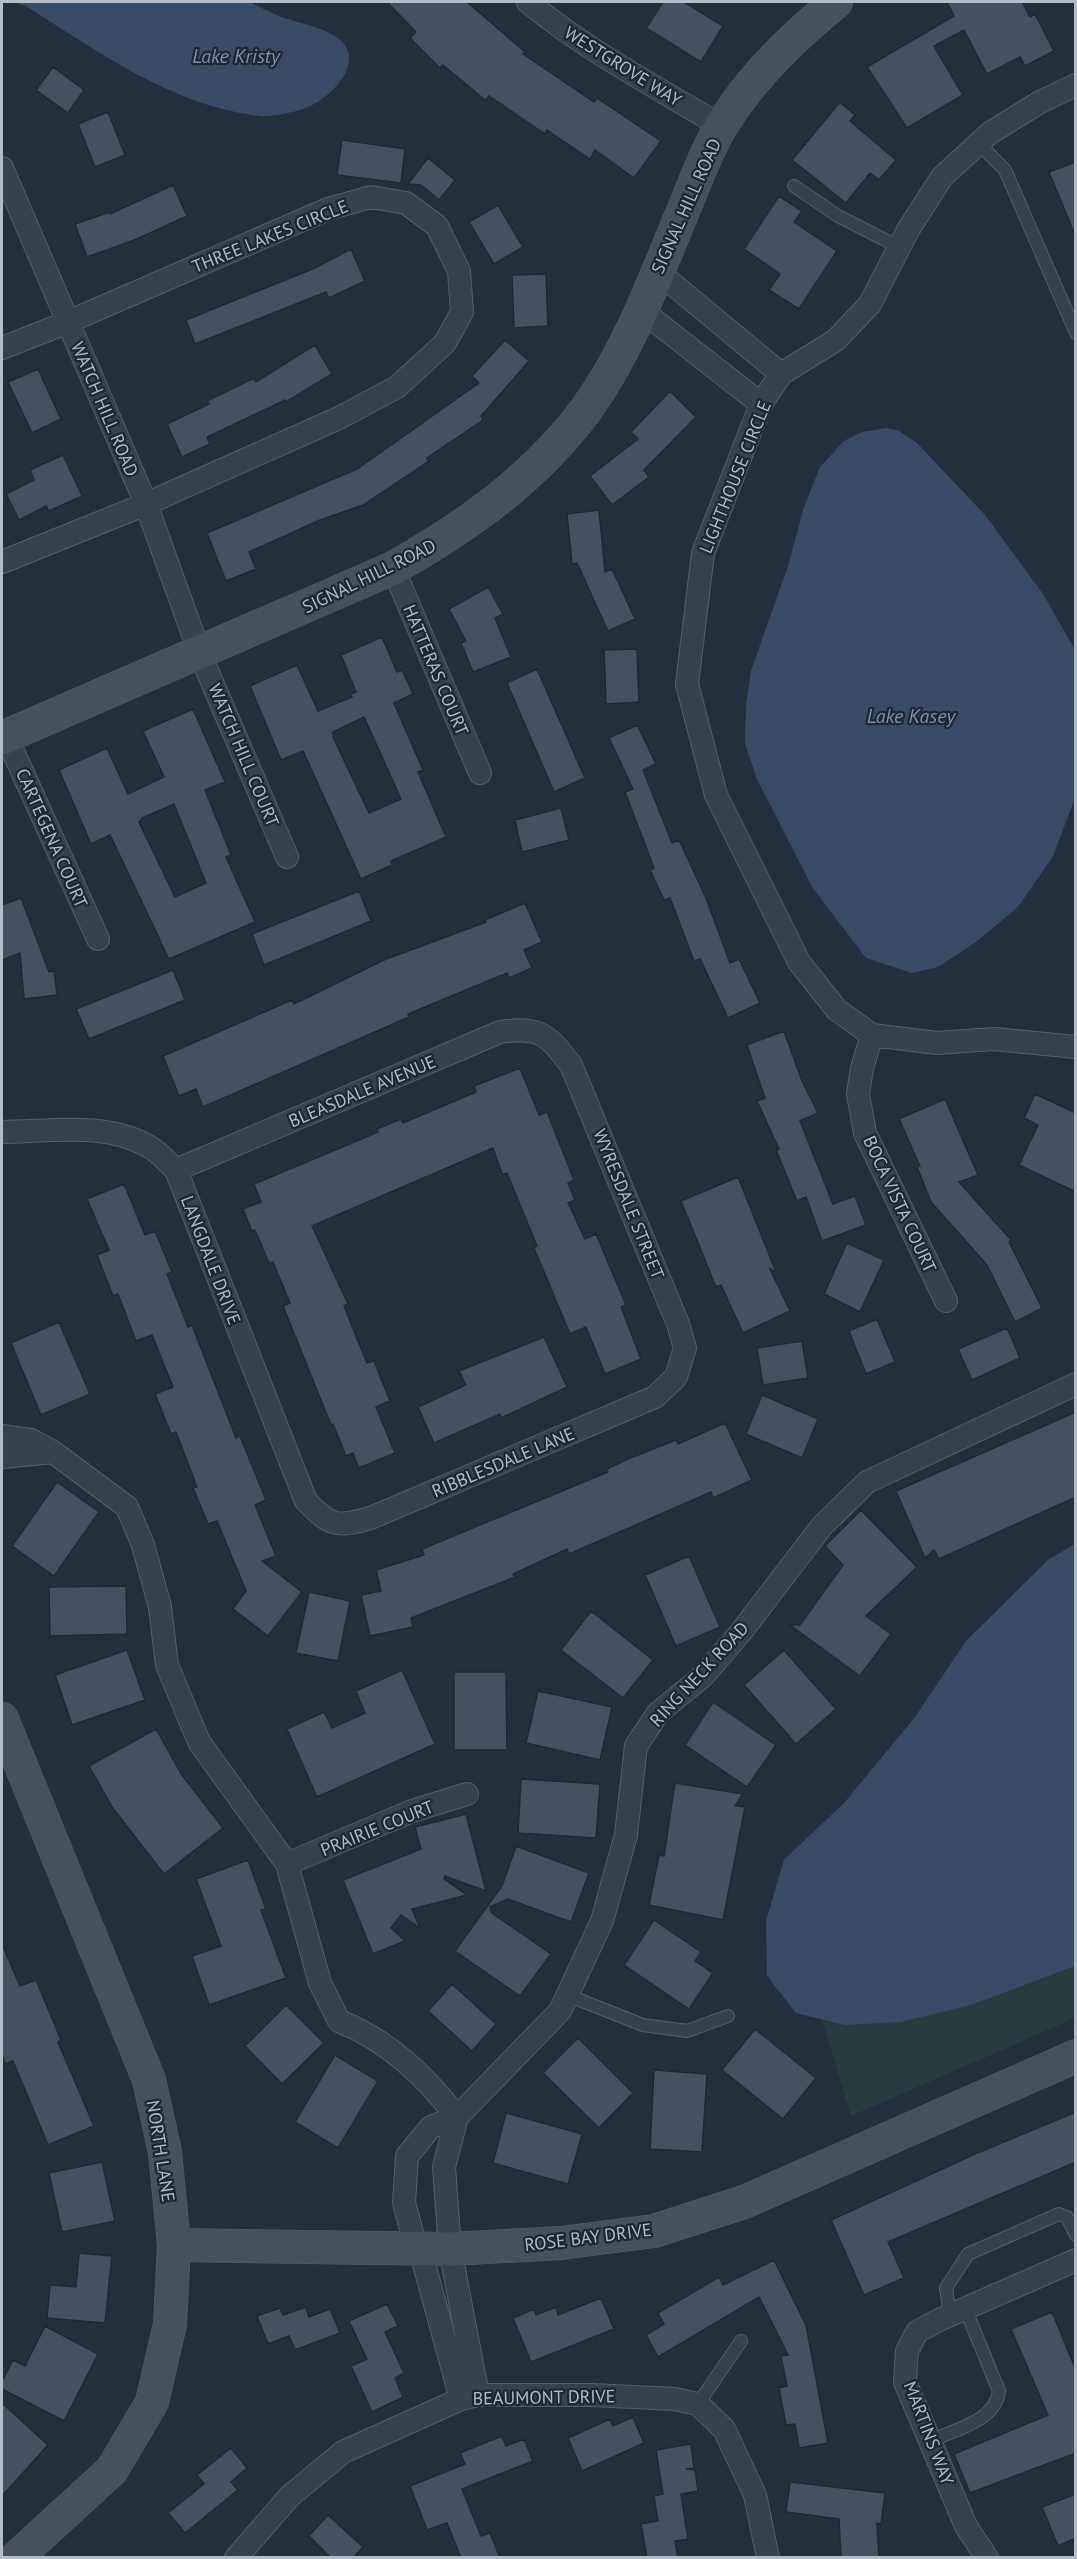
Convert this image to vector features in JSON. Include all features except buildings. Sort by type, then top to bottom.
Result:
[{"type":"street","name":"WESTGROVE WAY","points":[[528,2],[578,38],[721,126]]},
{"type":"street","name":"SIGNAL HILL ROAD","points":[[4,737],[200,654],[393,568],[474,519],[509,491],[546,456],[586,409],[641,310],[721,126],[741,96],[769,64],[831,3]]},
{"type":"street","name":"LIGHTHOUSE CIRCLE","points":[[1076,85],[1040,102],[990,133],[942,177],[899,247],[870,304],[836,340],[781,374],[761,404],[703,553],[687,684],[716,795],[799,962],[837,1010],[872,1035],[937,1043],[994,1039],[1076,1047]]},
{"type":"street","name":"WATCH HILL ROAD","points":[[2,168],[146,504],[200,654]]},
{"type":"street","name":"THREE LAKES CIRCLE","points":[[2,348],[68,322],[328,209],[371,197],[406,203],[437,226],[459,271],[462,312],[445,343],[398,387],[339,418],[146,504],[2,562]]},
{"type":"street","points":[[657,271],[781,374]]},
{"type":"street","points":[[641,310],[761,404]]},
{"type":"street","name":"HATTERAS COURT","points":[[393,568],[480,773]]},
{"type":"street","name":"WATCH HILL COURT","points":[[200,654],[287,857]]},
{"type":"street","name":"CARTEGENA COURT","points":[[4,737],[98,939]]},
{"type":"street","name":"BLEASDALE AVENUE","points":[[176,1170],[500,1032],[523,1028],[550,1038]]},
{"type":"street","name":"BOCA VISTA COURT","points":[[872,1035],[862,1068],[858,1094],[865,1133],[946,1301]]},
{"type":"street","name":"WYRESDALE STREET","points":[[550,1038],[571,1065],[678,1324],[686,1348],[676,1377]]},
{"type":"street","name":"LANGDALE DRIVE","points":[[2,1132],[85,1130],[120,1135],[149,1146],[176,1170],[306,1501],[322,1518]]},
{"type":"street","name":"RIBBLESDALE LANE","points":[[322,1518],[346,1526],[373,1517],[655,1397],[676,1377]]},
{"type":"street","name":"RING NECK ROAD","points":[[470,2397],[416,2247],[404,2203],[407,2156],[431,2127],[457,2117],[560,2011],[602,1921],[626,1835],[636,1746],[658,1713],[703,1676],[741,1632],[822,1526],[867,1482],[1076,1384]]},
{"type":"street","points":[[2,1436],[31,1440],[53,1452],[127,1507],[143,1545],[160,1607],[166,1665],[199,1742],[287,1864],[320,1983],[339,2020],[360,2029],[404,2061],[429,2082],[457,2117]]},
{"type":"street","points":[[2,1457],[53,1452]]},
{"type":"street","name":"NORTH LANE","points":[[2,1719],[149,2080],[165,2152],[174,2245],[170,2324],[152,2402],[112,2470],[16,2558]]},
{"type":"street","name":"PRAIRIE COURT","points":[[287,1864],[412,1811],[467,1794]]},
{"type":"street","name":"ROSE BAY DRIVE","points":[[174,2245],[450,2248],[561,2243],[654,2231],[744,2202],[1076,2055]]},
{"type":"street","name":"RING NECK ROAD","points":[[457,2117],[444,2167],[450,2248],[470,2397]]},
{"type":"street","name":"MARTINS WAY","points":[[987,2558],[966,2526],[905,2382],[907,2351],[917,2332],[1076,2260]]},
{"type":"street","name":"BEAUMONT DRIVE","points":[[236,2558],[290,2496],[343,2452],[470,2397],[592,2395],[675,2399],[698,2404]]},
{"type":"street","points":[[698,2404],[724,2429],[755,2495],[768,2558]]},
{"type":"lane","points":[[979,144],[1005,170],[1076,333]]},
{"type":"lane","points":[[794,186],[838,216],[899,247]]},
{"type":"lane","points":[[567,1995],[643,2025],[687,2031],[728,2016]]},
{"type":"lane","points":[[930,2441],[991,2412],[998,2402],[999,2391],[946,2288],[968,2254],[1059,2214],[1067,2217],[1076,2235]]},
{"type":"lane","points":[[698,2404],[741,2341]]},
{"type":"green space","points":[[1075,1966],[1075,2018],[851,2116],[822,2020],[844,2025],[971,2005]]},
{"type":"water","name":"Lake Kristy","points":[[13,2],[249,2],[335,36],[347,50],[349,60],[342,79],[317,103],[291,112],[259,116],[196,101],[166,89],[108,58],[26,6]]},
{"type":"water","name":"Lake Kasey","points":[[887,428],[899,431],[917,443],[985,515],[1043,594],[1075,650],[1075,798],[1053,856],[1018,907],[976,942],[938,967],[912,973],[866,958],[812,887],[757,779],[745,744],[746,705],[751,671],[788,566],[804,507],[820,467],[844,441],[862,432]]},
{"type":"water","points":[[1075,1544],[1075,1966],[971,2005],[900,2022],[844,2025],[796,2013],[767,1976],[766,1921],[784,1860],[845,1802],[915,1717],[966,1641],[1048,1560]]}]
